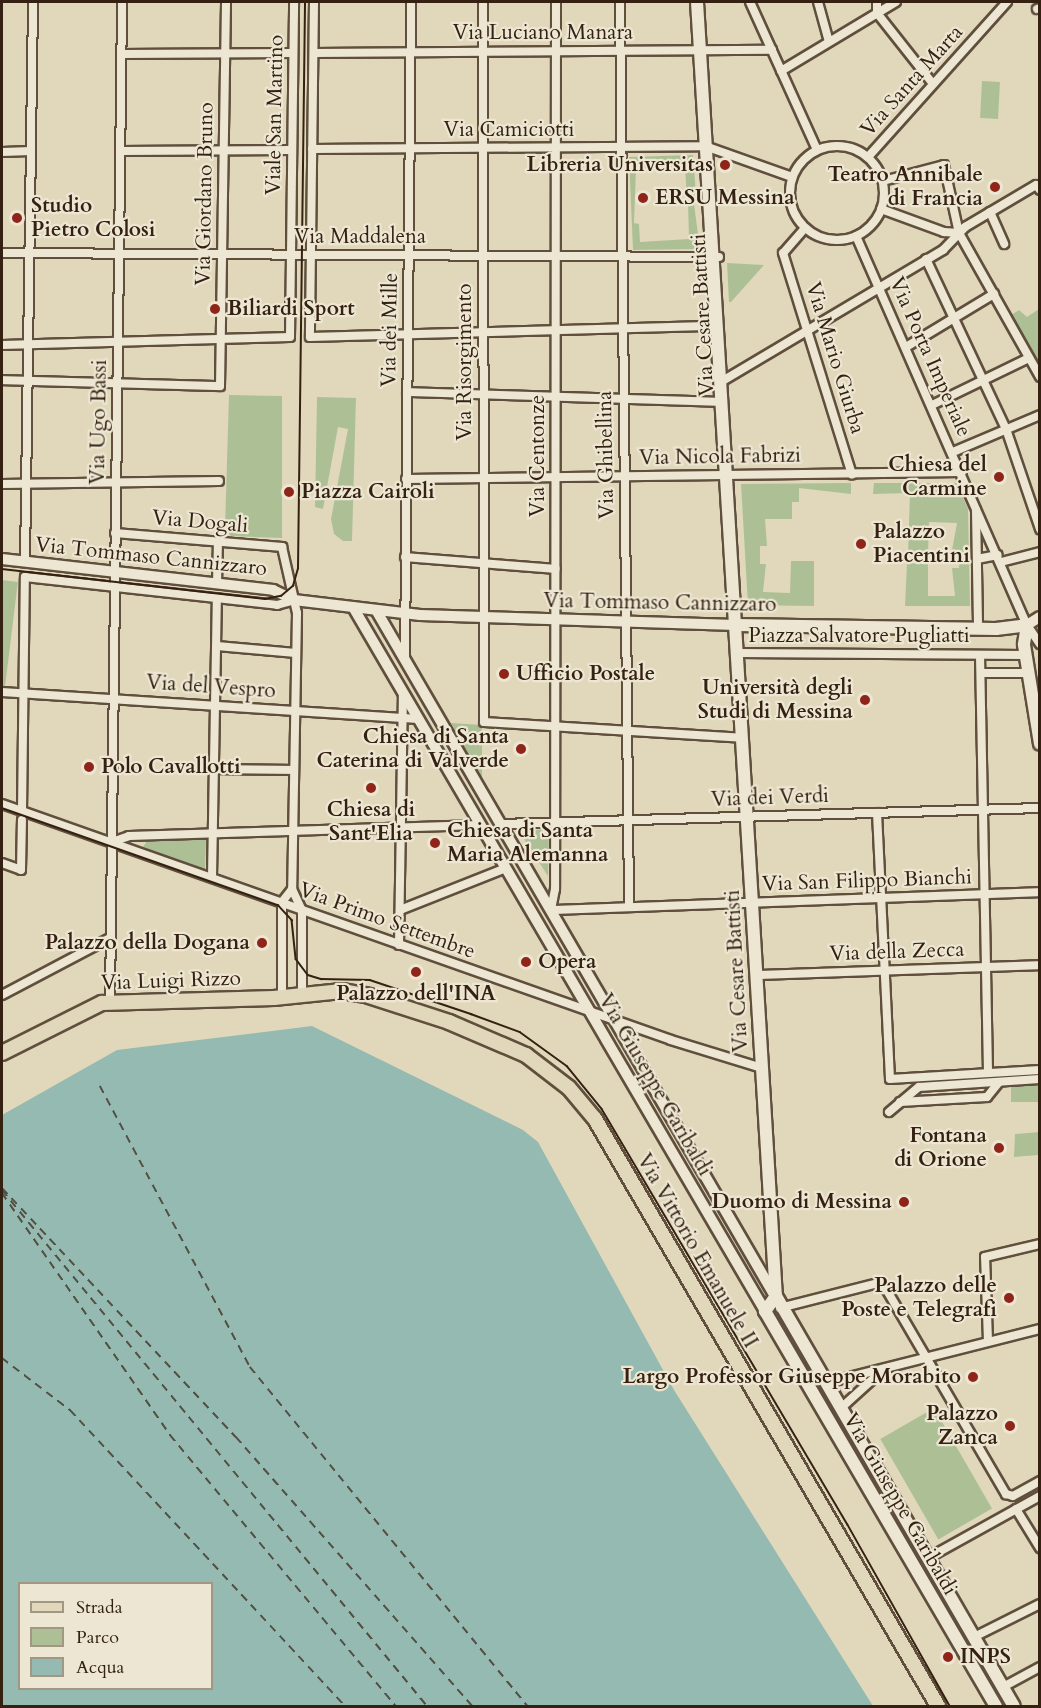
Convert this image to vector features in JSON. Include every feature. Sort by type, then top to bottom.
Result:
[{"type":"main road","name":"Via Cesare Battisti","points":[[697,2],[703,50],[728,475]]},
{"type":"main road","name":"Via Cesare Battisti","points":[[703,50],[704,2]]},
{"type":"main road","name":"Via Cesare Battisti","points":[[715,257],[716,326],[723,381],[720,402],[740,612],[736,625],[742,738],[779,1301]]},
{"type":"main road","name":"Via Tommaso Cannizzaro","points":[[736,625],[978,628],[1033,624]]},
{"type":"main road","points":[[1033,624],[1021,655],[1028,673],[1039,737]]},
{"type":"main road","name":"Via Vittorio Emanuele II","points":[[282,997],[302,994],[361,993],[497,1040],[537,1063],[583,1103],[938,1707]]},
{"type":"main road","name":"Via Luigi Rizzo","points":[[2,1053],[78,1012],[110,1002],[282,997]]},
{"type":"main road","points":[[765,1311],[779,1301]]},
{"type":"main road","name":"Via Giuseppe Garibaldi","points":[[779,1301],[1014,1707]]},
{"type":"main road","name":"Via Giuseppe Garibaldi","points":[[765,1311],[996,1707]]},
{"type":"street","points":[[25,562],[33,2]]},
{"type":"street","name":"Via Ugo Bassi","points":[[110,1002],[122,2]]},
{"type":"street","name":"Via Giordano Bruno","points":[[117,383],[220,386],[226,2]]},
{"type":"street","name":"Viale San Martino","points":[[221,339],[290,337],[294,2]]},
{"type":"street","name":"Viale San Martino","points":[[314,2],[310,337],[407,334]]},
{"type":"street","name":"Via dei Mille","points":[[405,658],[411,2]]},
{"type":"street","name":"Via Risorgimento","points":[[483,2],[484,722],[555,727]]},
{"type":"street","name":"Via Centonze","points":[[551,910],[555,889],[556,2]]},
{"type":"street","name":"Via Ghibellina","points":[[620,2],[629,907]]},
{"type":"street","points":[[750,2],[817,150]]},
{"type":"street","points":[[818,2],[829,42]]},
{"type":"street","points":[[877,2],[877,13],[933,84]]},
{"type":"street","points":[[781,71],[896,2]]},
{"type":"street","name":"Via Santa Marta","points":[[868,157],[1006,2]]},
{"type":"street","name":"Via Luciano Manara","points":[[314,53],[772,50]]},
{"type":"street","points":[[121,54],[293,53]]},
{"type":"street","points":[[709,147],[792,177]]},
{"type":"street","name":"Via Camiciotti","points":[[312,149],[709,147]]},
{"type":"street","points":[[847,147],[868,157],[883,181],[881,209],[871,225],[856,236],[829,240],[805,228],[790,201],[792,177],[800,164],[817,150],[847,147]]},
{"type":"street","points":[[120,151],[292,150]]},
{"type":"street","points":[[2,152],[31,151]]},
{"type":"street","points":[[883,181],[944,165],[959,233],[1039,374]]},
{"type":"street","points":[[723,381],[926,259],[990,212],[1038,187]]},
{"type":"street","points":[[881,209],[944,232],[959,233]]},
{"type":"street","points":[[990,212],[1004,244]]},
{"type":"street","name":"Via Mario Giurba","points":[[805,228],[783,253],[852,474]]},
{"type":"street","name":"Via Porta Imperiale","points":[[856,236],[999,559],[1033,624],[1040,644]]},
{"type":"street","name":"Via Maddalena","points":[[2,253],[715,257]]},
{"type":"street","points":[[926,259],[1006,429],[1040,529]]},
{"type":"street","points":[[906,347],[993,294]]},
{"type":"street","points":[[407,334],[716,326]]},
{"type":"street","points":[[2,345],[221,339]]},
{"type":"street","points":[[932,405],[1029,358]]},
{"type":"street","points":[[2,380],[117,383]]},
{"type":"street","points":[[407,392],[720,402]]},
{"type":"street","points":[[953,452],[1040,415]]},
{"type":"street","name":"Via Nicola Fabrizi","points":[[406,479],[962,472]]},
{"type":"street","points":[[2,484],[219,482]]},
{"type":"street","points":[[976,503],[978,628]]},
{"type":"street","name":"Via Dogali","points":[[115,533],[282,547],[294,600]]},
{"type":"street","points":[[217,584],[218,541]]},
{"type":"street","points":[[977,559],[999,559],[1040,552]]},
{"type":"street","points":[[405,556],[556,569]]},
{"type":"street","name":"Via Tommaso Cannizzaro","points":[[2,560],[273,590],[294,600],[404,613],[484,619],[736,625]]},
{"type":"street","name":"Via Tommaso Cannizzaro","points":[[24,694],[25,577],[277,605],[294,600]]},
{"type":"street","points":[[212,877],[217,598]]},
{"type":"street","points":[[294,600],[296,653],[292,889],[302,910],[302,994]]},
{"type":"street","name":"Via Giuseppe Garibaldi","points":[[353,607],[765,1311]]},
{"type":"street","name":"Via Giuseppe Garibaldi","points":[[376,609],[779,1301]]},
{"type":"street","name":"Via Tommaso Cannizzaro","points":[[1033,624],[1040,617]]},
{"type":"street","points":[[217,646],[296,653]]},
{"type":"street","name":"Piazza Salvatore Pugliatti","points":[[738,653],[1021,655]]},
{"type":"street","points":[[980,655],[988,1073]]},
{"type":"street","points":[[981,673],[1028,673]]},
{"type":"street","name":"Via del Vespro","points":[[2,692],[418,719]]},
{"type":"street","points":[[399,945],[403,692]]},
{"type":"street","points":[[2,863],[21,870],[24,694]]},
{"type":"street","points":[[555,727],[742,738]]},
{"type":"street","points":[[214,769],[294,770]]},
{"type":"street","name":"Via Primo Settembre","points":[[2,804],[22,816],[112,842],[399,945],[762,1068]]},
{"type":"street","name":"Via dei Verdi","points":[[501,824],[1040,808]]},
{"type":"street","points":[[877,813],[890,1079],[1040,1070]]},
{"type":"street","points":[[112,842],[129,836],[480,825]]},
{"type":"street","points":[[400,910],[506,868]]},
{"type":"street","points":[[282,997],[282,902],[292,889]]},
{"type":"street","name":"Via San Filippo Bianchi","points":[[551,910],[1040,892]]},
{"type":"street","points":[[2,995],[110,938]]},
{"type":"street","name":"Via della Zecca","points":[[756,975],[1040,966]]},
{"type":"street","points":[[889,1112],[919,1087],[1040,1079]]},
{"type":"street","points":[[900,1102],[987,1097],[999,1082]]},
{"type":"street","points":[[988,1341],[985,1257],[1040,1244]]},
{"type":"street","points":[[779,1301],[882,1282],[1006,1494],[1013,1496],[1040,1481]]},
{"type":"street","points":[[826,1383],[886,1366],[1040,1329]]},
{"type":"street","points":[[841,1408],[886,1366]]},
{"type":"street","points":[[868,1487],[882,1478]]},
{"type":"street","points":[[928,1558],[1040,1496]]},
{"type":"street","points":[[1016,1509],[1040,1548]]},
{"type":"street","points":[[887,1521],[901,1512]]},
{"type":"street","points":[[974,1637],[1040,1604]]},
{"type":"street","points":[[1003,1688],[1040,1667]]},
{"type":"green space","points":[[982,81],[1000,82],[998,119],[980,118]]},
{"type":"green space","points":[[693,155],[696,195],[692,200],[687,200],[685,166],[636,169],[634,223],[639,224],[640,242],[689,239],[688,204],[694,204],[700,249],[633,250],[629,157]]},
{"type":"green space","points":[[727,263],[764,265],[731,302],[729,302]]},
{"type":"green space","points":[[1039,309],[1039,367],[1011,315],[1019,310],[1027,317]]},
{"type":"green space","points":[[229,395],[282,396],[282,538],[231,536],[225,529]]},
{"type":"green space","points":[[317,397],[356,398],[352,541],[343,541],[334,534],[331,519],[348,429],[338,427],[323,509],[315,507]]},
{"type":"green space","points":[[851,483],[851,494],[799,488],[799,502],[792,502],[792,519],[765,519],[767,546],[760,546],[760,564],[766,564],[763,592],[790,593],[791,561],[814,561],[814,606],[748,605],[741,484]]},
{"type":"green space","points":[[874,483],[957,483],[968,509],[970,606],[905,606],[907,563],[928,564],[928,596],[955,596],[952,568],[959,568],[960,550],[952,550],[957,523],[929,522],[928,555],[908,555],[910,493],[873,494]]},
{"type":"green space","points":[[2,580],[18,582],[5,686],[2,686]]},
{"type":"green space","points":[[451,723],[482,725],[482,780]]},
{"type":"green space","points":[[547,829],[549,832],[548,876],[522,836],[525,831]]},
{"type":"green space","points":[[206,839],[205,871],[143,847],[147,841]]},
{"type":"green space","points":[[1011,1081],[1039,1081],[1039,1102],[1011,1102]]},
{"type":"green space","points":[[1039,1132],[1039,1155],[1014,1157],[1015,1134]]},
{"type":"green space","points":[[934,1408],[992,1508],[938,1539],[880,1439]]},
{"type":"water","points":[[312,1026],[523,1130],[538,1142],[674,1390],[873,1706],[2,1706],[2,1115],[117,1050]]},
{"type":"ferry route","points":[[100,1086],[250,1367],[527,1706]]},
{"type":"ferry route","points":[[2,1188],[236,1437],[472,1706]]},
{"type":"ferry route","points":[[2,1190],[427,1706]]},
{"type":"ferry route","points":[[2,1193],[170,1435],[396,1706]]},
{"type":"ferry route","points":[[2,1358],[70,1410],[345,1706]]},
{"type":"tram line","points":[[2,569],[265,599],[281,596],[293,586],[298,569],[305,2]]},
{"type":"tram line","points":[[2,808],[278,905],[292,920],[296,959],[308,975],[321,979],[370,980],[471,1014],[520,1032],[567,1066],[602,1109],[848,1525],[950,1706]]},
{"type":"place","name":"Libreria Universitas","points":[[725,165]]},
{"type":"place","name":"Teatro Annibale di Francia","points":[[995,187]]},
{"type":"place","name":"ERSU Messina","points":[[643,198]]},
{"type":"place","name":"Studio Pietro Colosi","points":[[17,218]]},
{"type":"place","name":"Biliardi Sport","points":[[215,309]]},
{"type":"place","name":"Chiesa del Carmine","points":[[999,477]]},
{"type":"place","name":"Piazza Cairoli","points":[[289,492]]},
{"type":"place","name":"Palazzo Piacentini","points":[[861,544]]},
{"type":"place","name":"Ufficio Postale","points":[[504,674]]},
{"type":"place","name":"Università degli Studi di Messina","points":[[865,700]]},
{"type":"place","name":"Chiesa di Santa Caterina di Valverde","points":[[521,749]]},
{"type":"place","name":"Polo Cavallotti","points":[[89,767]]},
{"type":"place","name":"Chiesa di Sant'Elia","points":[[371,788]]},
{"type":"place","name":"Chiesa di Santa Maria Alemanna","points":[[435,843]]},
{"type":"place","name":"Palazzo della Dogana","points":[[262,943]]},
{"type":"place","name":"Opera","points":[[526,962]]},
{"type":"place","name":"Palazzo dell'INA","points":[[416,972]]},
{"type":"place","name":"Fontana di Orione","points":[[999,1148]]},
{"type":"place","name":"Duomo di Messina","points":[[904,1202]]},
{"type":"place","name":"Palazzo delle Poste e Telegrafi","points":[[1009,1298]]},
{"type":"place","name":"Largo Professor Giuseppe Morabito","points":[[973,1377]]},
{"type":"place","name":"Palazzo Zanca","points":[[1010,1426]]},
{"type":"place","name":"INPS","points":[[948,1657]]}]
